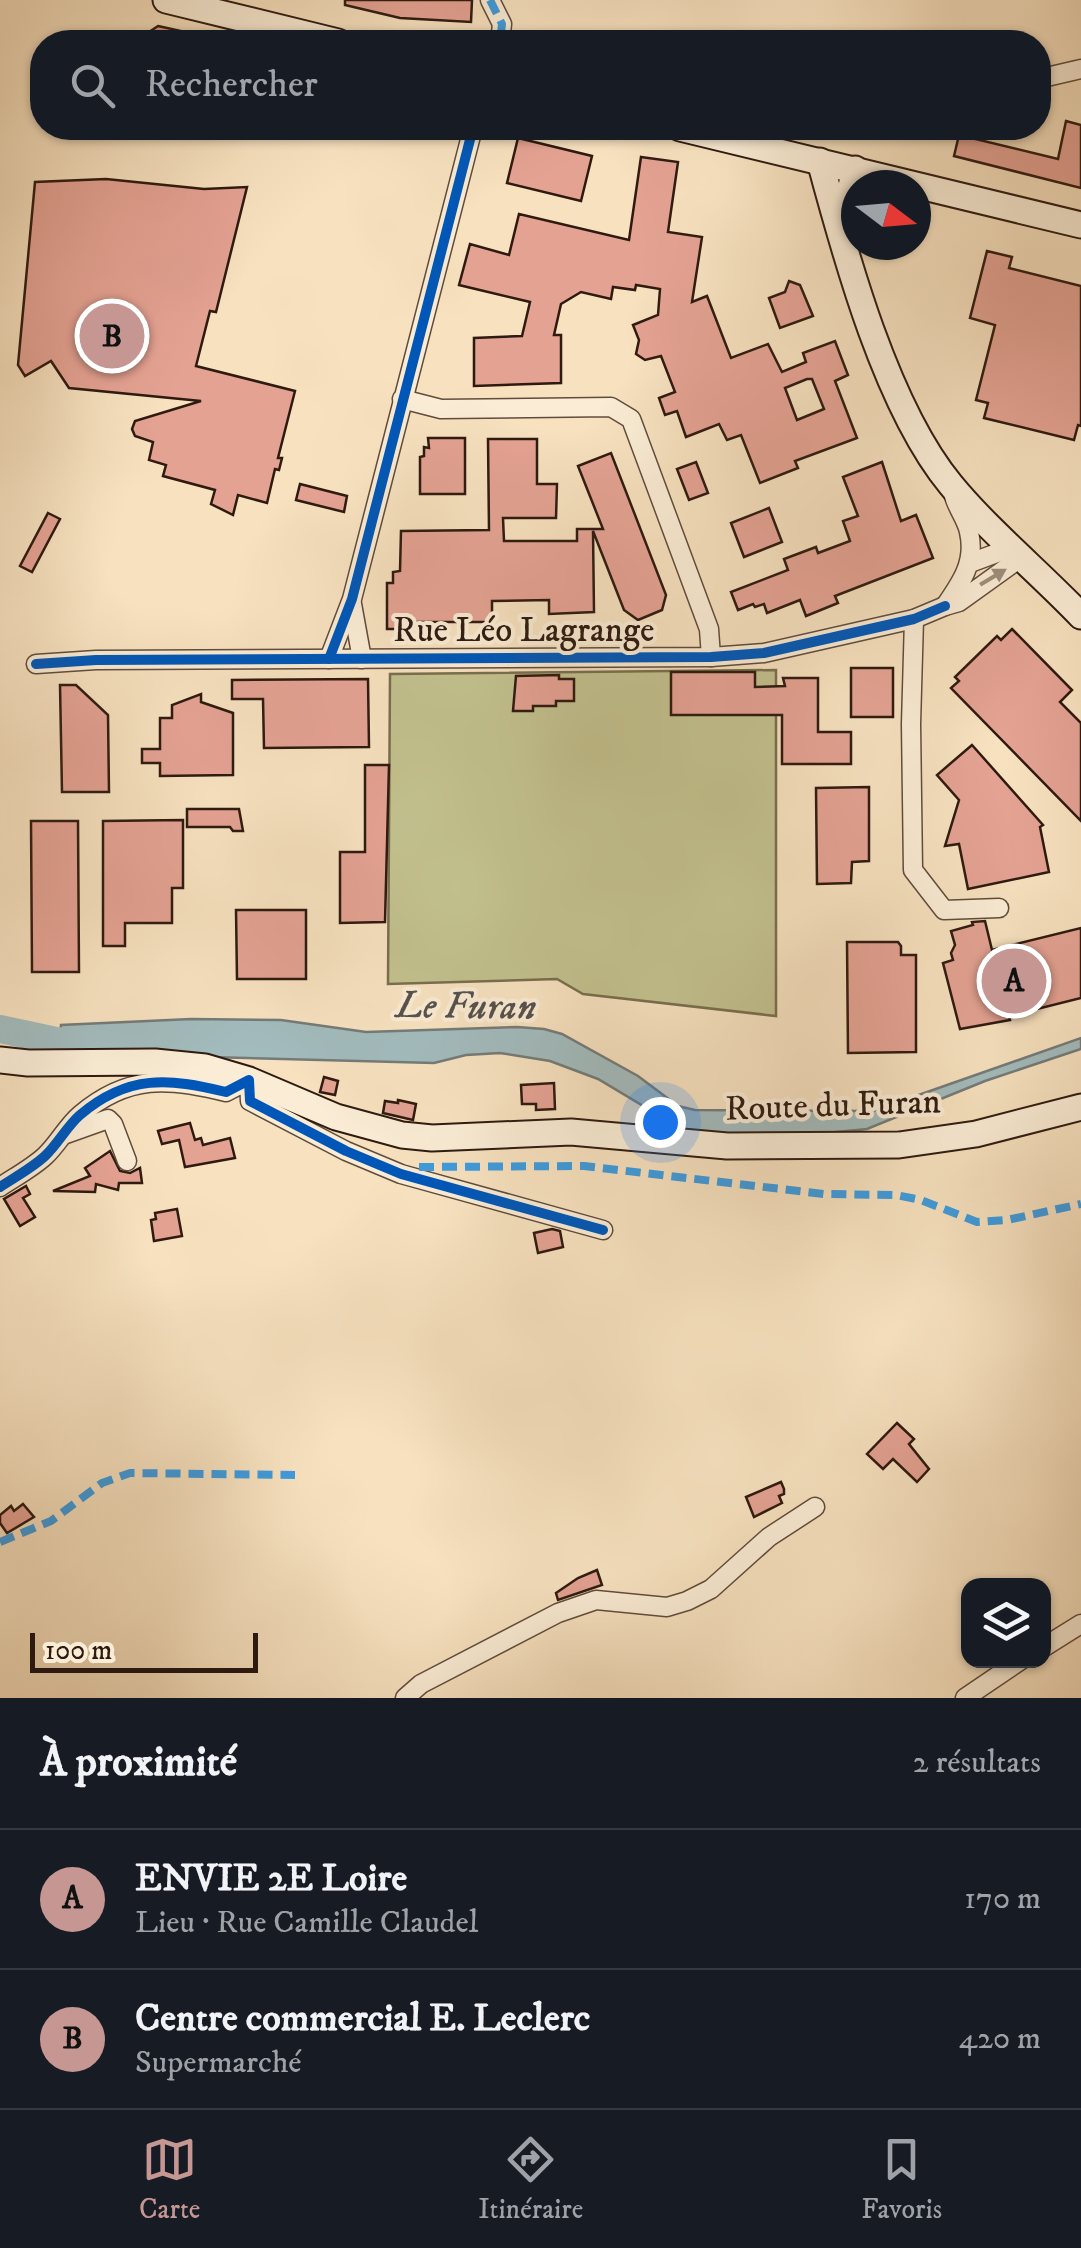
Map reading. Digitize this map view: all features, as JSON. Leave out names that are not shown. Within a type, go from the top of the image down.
[{"type":"main road","points":[[166,0],[206,4],[296,30]]},
{"type":"main road","points":[[754,140],[1081,225]]},
{"type":"main road","points":[[820,160],[840,236],[914,432],[952,485],[1081,616]]},
{"type":"main road","points":[[840,236],[855,169]]},
{"type":"main road","name":"Route du Furan","points":[[0,1060],[57,1064],[154,1062],[205,1068],[250,1080],[350,1122],[432,1138],[571,1132],[727,1146],[899,1146],[976,1134],[1081,1107]]},
{"type":"street","points":[[490,0],[501,30]]},
{"type":"street","points":[[1051,76],[1081,69]]},
{"type":"street","name":"Rue Léo Lagrange","points":[[330,658],[352,598],[470,140]]},
{"type":"street","points":[[402,399],[441,409],[611,408],[631,419],[709,628],[711,658]]},
{"type":"street","points":[[946,606],[963,582],[970,563],[970,532],[955,502],[952,485]]},
{"type":"street","points":[[970,563],[1018,552]]},
{"type":"street","name":"Rue Léo Lagrange","points":[[36,664],[96,660],[711,658],[764,653],[914,618],[959,602],[1018,552]]},
{"type":"street","points":[[352,598],[362,659]]},
{"type":"street","points":[[914,618],[912,870],[944,910],[999,908]]},
{"type":"street","points":[[0,1187],[45,1156],[78,1116],[106,1096],[130,1086],[171,1081],[226,1092],[250,1080],[250,1100],[346,1151],[401,1174],[603,1230]]},
{"type":"street","points":[[62,1136],[108,1119],[127,1161]]},
{"type":"street","points":[[404,1698],[421,1684],[558,1612],[596,1600],[667,1607],[688,1602],[814,1506]]},
{"type":"street","points":[[1051,1643],[1081,1624]]},
{"type":"street","points":[[965,1698],[1010,1668]]},
{"type":"shaded area","points":[[776,670],[776,1016],[583,994],[557,979],[388,984],[390,674]]},
{"type":"water","points":[[191,1019],[281,1020],[366,1032],[544,1029],[562,1034],[638,1076],[678,1106],[695,1110],[873,1111],[1081,1038],[1081,1049],[985,1081],[867,1129],[732,1135],[685,1131],[598,1079],[550,1061],[500,1053],[466,1055],[434,1063],[58,1053],[61,1025]]},
{"type":"building","points":[[345,0],[472,0],[471,22],[400,18],[345,5]]},
{"type":"building","points":[[1066,121],[1081,125],[1081,188],[954,156],[958,140],[980,140],[1058,159]]},
{"type":"building","points":[[518,140],[592,156],[581,201],[507,183]]},
{"type":"building","points":[[641,157],[678,162],[668,232],[702,237],[692,302],[707,296],[731,358],[768,344],[782,372],[806,362],[803,353],[835,341],[848,375],[835,381],[857,438],[795,461],[798,468],[760,483],[741,435],[727,440],[719,424],[686,437],[677,411],[665,415],[659,398],[675,392],[661,356],[645,360],[636,354],[639,340],[633,325],[658,315],[660,289],[636,285],[635,290],[613,287],[611,299],[581,292],[561,304],[554,335],[561,335],[561,383],[474,386],[474,338],[522,336],[530,302],[459,285],[470,244],[509,255],[519,214],[629,240]],"holes":[[[812,379],[824,409],[797,420],[785,388]]]},
{"type":"building","points":[[106,179],[204,189],[247,187],[216,312],[210,311],[196,366],[295,391],[278,458],[282,458],[279,470],[275,469],[267,503],[238,495],[233,515],[211,504],[215,490],[163,476],[166,465],[149,460],[153,442],[135,436],[135,421],[201,401],[69,388],[51,361],[25,376],[18,365],[35,182]]},
{"type":"building","points":[[987,251],[1012,257],[1009,268],[1081,286],[1081,426],[1078,425],[1074,440],[984,418],[988,403],[976,400],[995,325],[970,318]]},
{"type":"building","points":[[789,281],[800,285],[813,316],[780,328],[769,298],[785,292]]},
{"type":"building","points":[[428,438],[465,438],[465,494],[420,494],[420,457],[424,456],[424,447],[429,448]]},
{"type":"building","points":[[488,439],[537,439],[537,484],[557,484],[556,518],[503,518],[504,541],[577,541],[577,529],[603,529],[578,466],[611,453],[666,595],[662,610],[638,620],[624,610],[593,531],[594,612],[549,614],[549,600],[492,601],[492,622],[402,622],[402,629],[387,629],[387,583],[393,583],[393,572],[400,571],[401,531],[489,530]]},
{"type":"building","points":[[696,462],[708,493],[689,500],[677,469]]},
{"type":"building","points":[[882,462],[901,521],[916,515],[933,558],[835,596],[838,603],[806,616],[800,600],[767,613],[764,604],[738,610],[731,592],[788,570],[784,559],[816,547],[818,553],[850,541],[843,521],[858,516],[843,477]]},
{"type":"building","points":[[300,484],[347,496],[344,512],[296,500]]},
{"type":"building","points":[[769,508],[782,542],[744,557],[731,523]]},
{"type":"building","points":[[48,513],[60,519],[32,572],[20,566]]},
{"type":"building","points":[[1012,629],[1072,690],[1060,702],[1081,723],[1081,821],[951,688],[959,681],[955,677],[997,636],[1001,640]]},
{"type":"building","points":[[851,668],[893,668],[893,717],[851,717]]},
{"type":"building","points":[[671,672],[755,672],[755,687],[785,686],[783,678],[818,678],[818,732],[851,732],[851,764],[782,764],[782,715],[671,715]]},
{"type":"building","points":[[559,675],[559,679],[574,679],[574,701],[533,706],[533,711],[513,711],[516,676]]},
{"type":"building","points":[[368,679],[369,747],[264,748],[263,699],[232,699],[232,680]]},
{"type":"building","points":[[60,685],[76,685],[108,715],[109,792],[62,792]]},
{"type":"building","points":[[201,694],[201,702],[233,713],[233,775],[160,776],[160,763],[142,763],[142,749],[160,749],[160,718],[172,718],[172,705]]},
{"type":"building","points":[[972,745],[1043,825],[1040,827],[1049,872],[968,889],[959,844],[945,846],[959,800],[937,775]]},
{"type":"building","points":[[365,765],[389,765],[385,922],[340,923],[340,852],[365,852]]},
{"type":"building","points":[[869,787],[869,861],[852,862],[851,883],[817,884],[816,788]]},
{"type":"building","points":[[187,809],[239,809],[243,831],[230,827],[187,827]]},
{"type":"building","points":[[183,820],[183,888],[172,888],[172,923],[125,923],[125,946],[103,946],[103,821]]},
{"type":"building","points":[[31,821],[78,821],[79,972],[32,972]]},
{"type":"building","points":[[236,910],[306,910],[306,979],[237,979]]},
{"type":"building","points":[[985,921],[992,950],[1081,928],[1081,998],[1009,1016],[1010,1020],[960,1029],[943,963],[953,960],[955,945],[951,931]]},
{"type":"building","points":[[847,942],[898,942],[901,955],[916,955],[916,1052],[848,1053]]},
{"type":"building","points":[[324,1077],[338,1081],[335,1095],[320,1092]]},
{"type":"building","points":[[554,1083],[555,1109],[536,1110],[536,1104],[522,1104],[521,1085]]},
{"type":"building","points":[[385,1101],[416,1104],[413,1120],[383,1113]]},
{"type":"building","points":[[190,1123],[195,1140],[201,1138],[203,1145],[230,1138],[235,1158],[185,1167],[179,1140],[162,1144],[158,1131]]},
{"type":"building","points":[[110,1151],[120,1171],[130,1173],[140,1168],[142,1183],[119,1183],[118,1190],[96,1184],[95,1192],[53,1191],[90,1176],[85,1168]]},
{"type":"building","points":[[26,1186],[30,1194],[23,1198],[35,1217],[20,1226],[4,1199]]},
{"type":"building","points":[[177,1209],[182,1236],[154,1241],[151,1220],[156,1219],[155,1213]]},
{"type":"building","points":[[560,1231],[563,1247],[538,1253],[534,1233]]},
{"type":"building","points":[[897,1423],[914,1439],[909,1444],[929,1469],[917,1482],[893,1459],[883,1469],[867,1454]]},
{"type":"building","points":[[781,1482],[782,1503],[754,1517],[746,1497]]},
{"type":"building","points":[[23,1504],[34,1517],[7,1533],[0,1515],[11,1506],[14,1511]]},
{"type":"building","points":[[597,1570],[602,1585],[558,1600],[556,1593]]},
{"type":"waterway","name":"Le Furan","points":[[0,1029],[56,1041],[97,1042]]},
{"type":"marked path","points":[[490,0],[501,30]]},
{"type":"marked path","points":[[419,1167],[584,1166],[824,1194],[896,1195],[921,1200],[977,1222],[1007,1220],[1081,1204]]},
{"type":"marked path","points":[[0,1542],[51,1521],[102,1483],[130,1473],[295,1475]]},
{"type":"cycle path","points":[[329,659],[352,599],[470,140]]},
{"type":"cycle path","points":[[36,664],[96,660],[711,657],[764,653],[914,619],[945,606]]},
{"type":"cycle path","points":[[0,1187],[40,1160],[80,1115],[115,1092],[167,1082],[226,1092],[249,1080],[250,1101],[346,1151],[401,1174],[603,1230]]},
{"type":"place","name":"Centre commercial E. Leclerc","points":[[112,336]]},
{"type":"place","name":"ENVIE 2E Loire","points":[[1014,981]]}]
